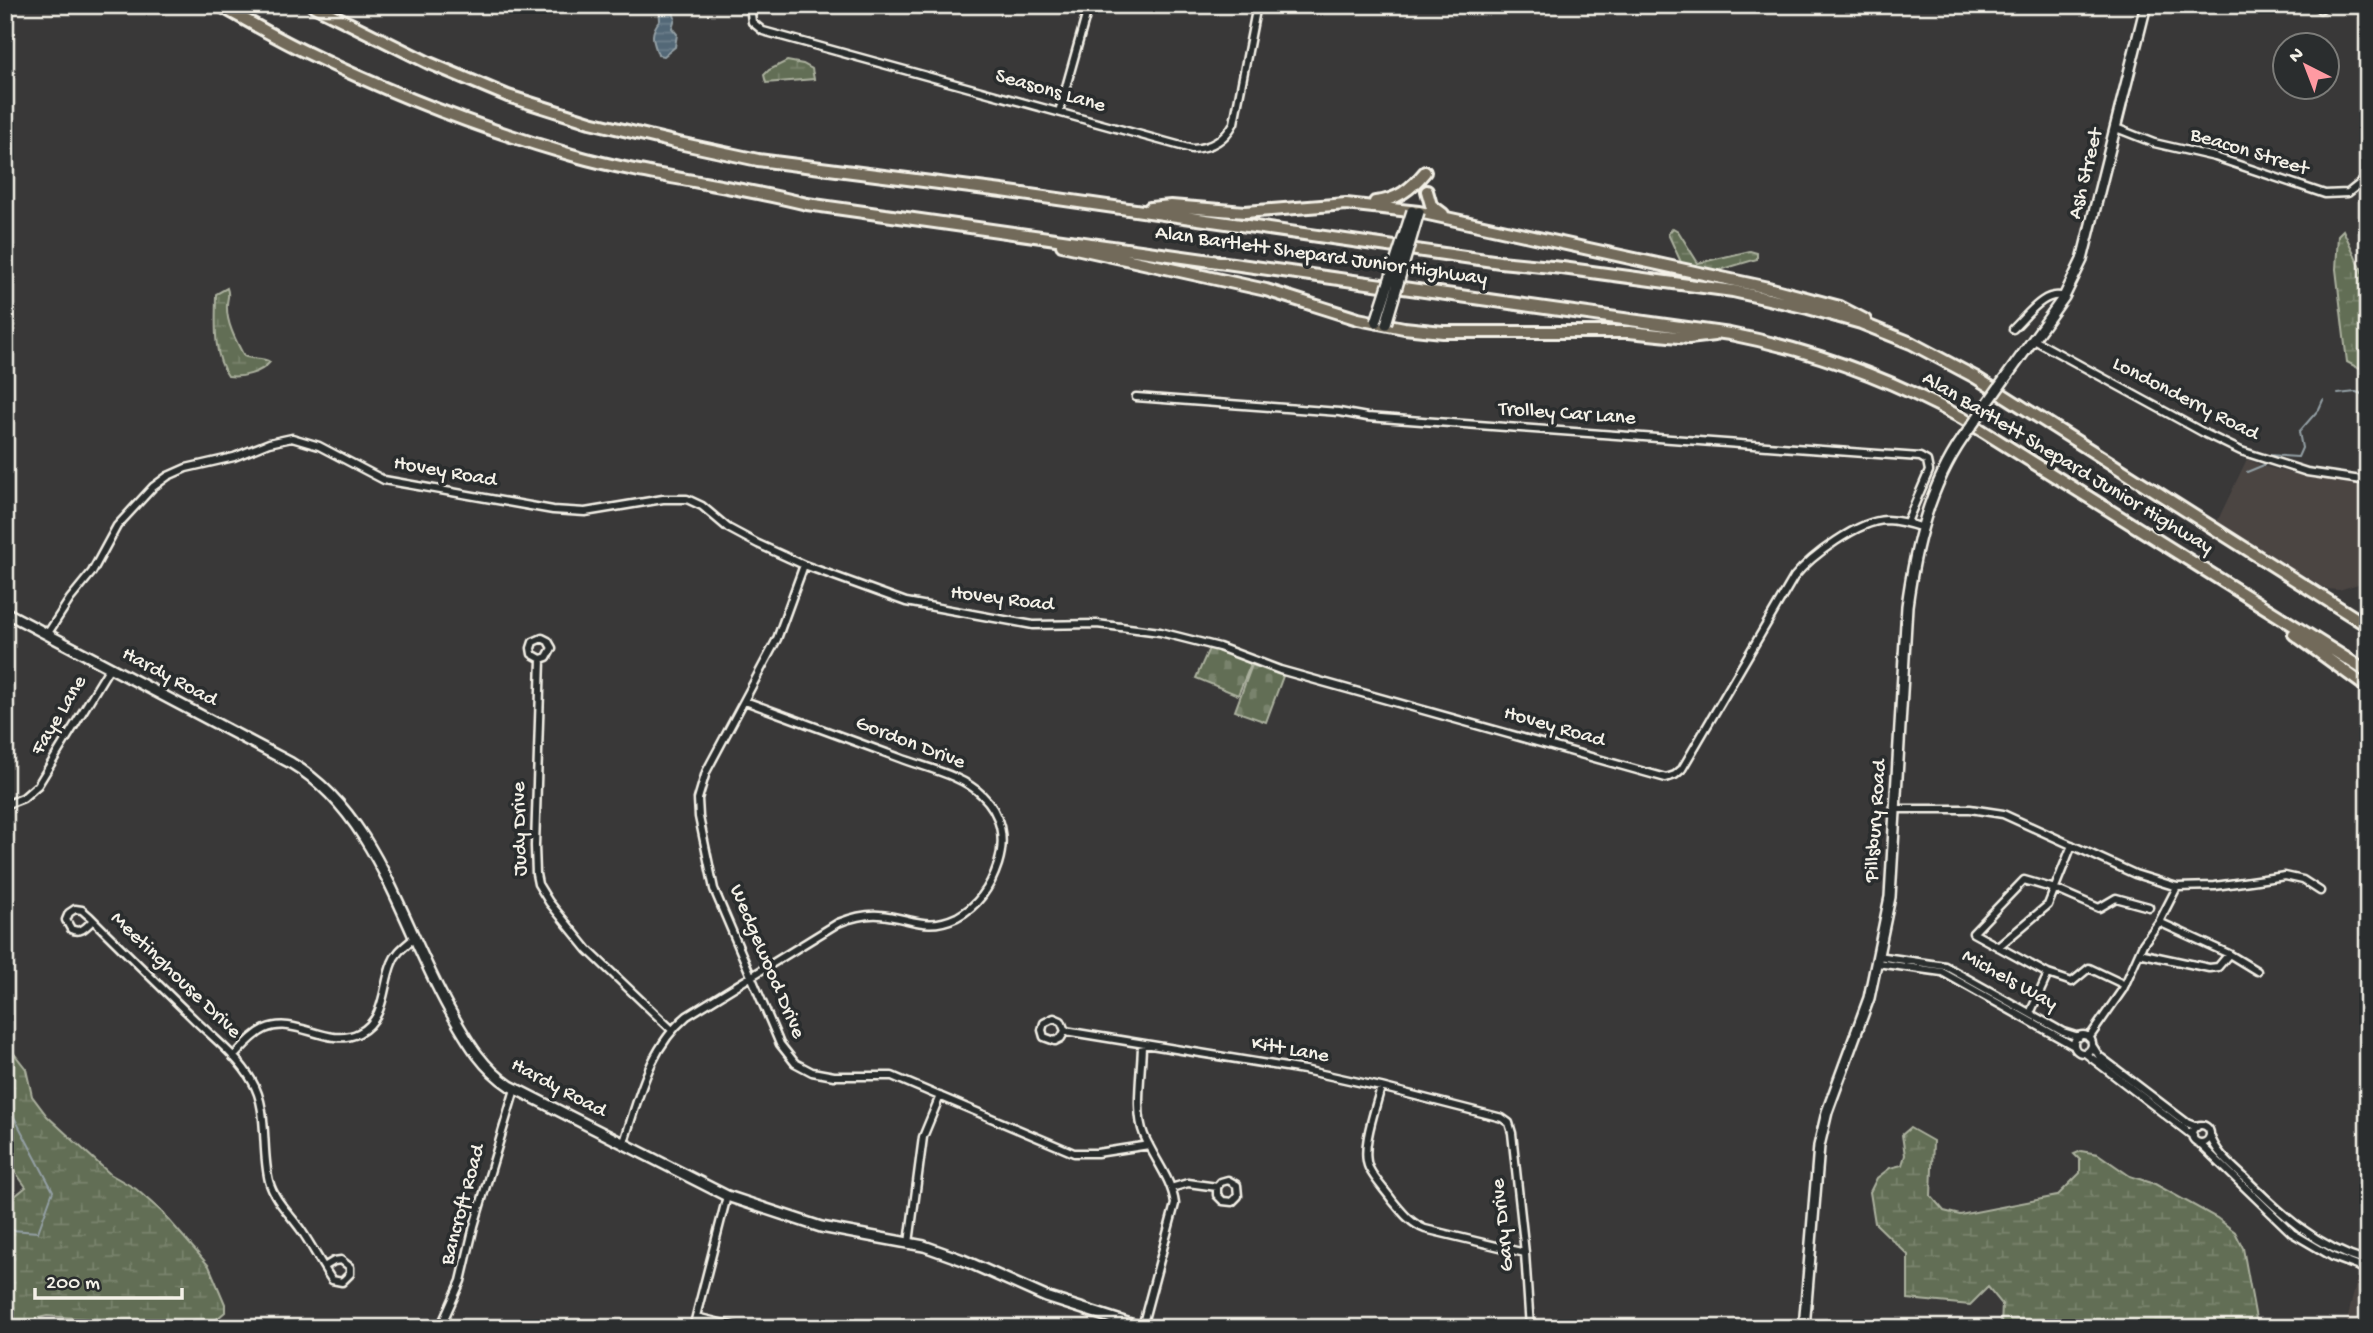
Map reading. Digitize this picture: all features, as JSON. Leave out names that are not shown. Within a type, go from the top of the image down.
[{"type":"highway","name":"Alan Bartlett Shepard Junior Highway","points":[[219,5],[306,52],[408,97],[570,155],[624,169],[772,195],[807,204],[1730,334],[1849,366],[1931,401],[1985,432],[2368,672]]},
{"type":"highway","name":"Alan Bartlett Shepard Junior Highway","points":[[312,5],[411,55],[484,87],[590,122],[758,160],[1486,260],[1733,291],[1861,323],[1911,343],[1975,377],[2368,626]]},
{"type":"highway","points":[[1136,210],[1171,206],[1245,212],[1359,204],[1395,198],[1415,185],[1425,172]]},
{"type":"highway","points":[[1427,191],[1431,205],[1452,218]]},
{"type":"highway","points":[[1359,204],[1452,218],[1802,296],[1840,307],[1884,333]]},
{"type":"highway","points":[[1046,238],[1067,248],[1266,290],[1358,319],[1443,332],[1629,332],[1689,338],[1730,334]]},
{"type":"highway","points":[[2233,588],[2368,688]]},
{"type":"street","name":"Seasons Lane","points":[[750,5],[752,22],[763,31],[1181,147],[1197,149],[1216,143],[1228,132],[1236,118],[1257,5]]},
{"type":"street","points":[[1059,112],[1089,5]]},
{"type":"street","name":"Ash Street","points":[[2034,340],[2064,297],[2086,249],[2147,5]]},
{"type":"street","name":"Beacon Street","points":[[2116,128],[2154,143],[2215,158],[2325,194],[2348,192],[2368,177]]},
{"type":"street","points":[[1381,323],[1415,211]]},
{"type":"street","points":[[2013,329],[2047,298],[2056,294],[2064,297]]},
{"type":"street","name":"Pillsbury Road","points":[[1804,1328],[1819,1146],[1827,1112],[1869,998],[1889,897],[1907,606],[1916,555],[1942,472],[1963,438],[2034,340]]},
{"type":"street","name":"Londonderry Road","points":[[2034,340],[2241,451],[2307,471],[2368,481]]},
{"type":"street","name":"Trolley Car Lane","points":[[1136,397],[1339,412],[1381,418],[1920,457],[1927,461],[1929,471],[1906,523]]},
{"type":"street","name":"Hovey Road","points":[[48,633],[70,598],[92,572],[120,522],[153,486],[186,468],[234,457],[269,443],[292,438],[319,446],[384,480],[553,510],[585,512],[663,499],[687,499],[702,506],[738,534],[804,565],[892,597],[955,612],[1032,625],[1109,625],[1181,636],[1233,651],[1280,670],[1666,778],[1682,769],[1801,569],[1833,544],[1871,523],[1884,520],[1923,528]]},
{"type":"street","name":"Wedgewood Drive","points":[[804,565],[778,639],[706,772],[699,791],[698,808],[714,889],[780,1044],[786,1054],[803,1068],[823,1075],[892,1076],[1074,1153],[1097,1153],[1149,1145]]},
{"type":"street","name":"Hardy Road","points":[[5,612],[291,763],[323,786],[374,856],[396,897],[438,991],[477,1055],[496,1076],[515,1089],[727,1195],[821,1227],[909,1243],[963,1260],[1046,1297],[1143,1328]]},
{"type":"street","name":"Judy Drive","points":[[541,659],[535,846],[538,884],[549,902],[588,950],[672,1030]]},
{"type":"street","name":"Faye Lane","points":[[5,805],[23,798],[38,785],[110,667]]},
{"type":"street","name":"Gordon Drive","points":[[624,1142],[653,1058],[672,1030],[687,1016],[827,928],[854,917],[876,915],[927,924],[955,918],[974,905],[988,887],[998,866],[1002,844],[999,822],[995,811],[981,793],[972,787],[745,701]]},
{"type":"street","points":[[1895,809],[1982,810],[2003,814],[2148,879],[2177,887],[2215,886],[2285,876],[2303,880],[2320,891]]},
{"type":"street","points":[[1998,947],[2048,905],[2072,845]]},
{"type":"street","points":[[2125,985],[2090,968],[2072,982],[2048,974],[1973,933],[2024,880],[2099,908],[2116,898],[2149,907]]},
{"type":"street","points":[[2085,1053],[2090,1050],[2090,1041],[2116,1001],[2139,953],[2177,887]]},
{"type":"street","name":"Meetinghouse Drive","points":[[93,920],[233,1057],[251,1079],[256,1089],[266,1168],[274,1195],[300,1228],[324,1267]]},
{"type":"street","points":[[2159,922],[2229,954],[2257,971]]},
{"type":"street","points":[[233,1057],[257,1034],[274,1026],[284,1025],[341,1038],[367,1028],[382,1005],[392,962],[413,939]]},
{"type":"street","points":[[2139,953],[2209,968],[2218,967],[2229,954]]},
{"type":"street","name":"Michels Way","points":[[1878,959],[1945,965],[2063,1032],[2079,1037]]},
{"type":"street","name":"Michels Way","points":[[1878,959],[1942,972],[2074,1046]]},
{"type":"street","points":[[2032,1009],[2048,974]]},
{"type":"street","name":"Kitt Lane","points":[[1065,1031],[1304,1070],[1498,1116],[1505,1120]]},
{"type":"street","points":[[2368,1262],[2327,1246],[2290,1222],[2219,1152],[2209,1130],[2187,1122],[2103,1059],[2090,1041],[2079,1037],[2075,1041],[2077,1051],[2085,1053],[2193,1136],[2292,1233],[2320,1251],[2368,1270]]},
{"type":"street","points":[[1142,1044],[1140,1114],[1143,1130],[1174,1198],[1174,1210],[1143,1328]]},
{"type":"street","points":[[1381,1087],[1367,1144],[1367,1163],[1403,1213],[1425,1229],[1525,1253]]},
{"type":"street","name":"Bancroft Road","points":[[440,1328],[463,1276],[474,1226],[515,1089]]},
{"type":"street","points":[[909,1243],[922,1137],[940,1096]]},
{"type":"street","name":"Gary Drive","points":[[1505,1120],[1512,1133],[1530,1328]]},
{"type":"street","points":[[2193,1136],[2197,1127]]},
{"type":"street","points":[[2199,1143],[2207,1141],[2210,1135]]},
{"type":"street","points":[[1171,1188],[1188,1183],[1217,1187]]},
{"type":"street","points":[[693,1328],[727,1195]]},
{"type":"street","points":[[696,1317],[741,1328]]},
{"type":"shaded area","points":[[2247,459],[2262,466],[2306,477],[2368,486],[2368,581],[2339,590],[2326,589],[2216,524]]},
{"type":"shaded area","points":[[2357,1279],[2368,1281],[2368,1328],[2335,1328],[2346,1325]]},
{"type":"green space","points":[[787,61],[812,69],[814,79],[766,83],[764,75]]},
{"type":"green space","points":[[1673,228],[1678,231],[1698,263],[1750,251],[1757,253],[1757,259],[1693,278],[1686,273],[1668,234]]},
{"type":"green space","points":[[2343,230],[2361,268],[2368,291],[2368,365],[2358,368],[2347,362],[2336,269],[2338,235]]},
{"type":"green space","points":[[227,288],[228,318],[244,356],[270,362],[256,372],[228,376],[219,357],[216,294]]},
{"type":"green space","points":[[1210,646],[1251,664],[1238,695],[1196,678]]},
{"type":"green space","points":[[1252,665],[1283,676],[1266,722],[1235,711]]},
{"type":"green space","points":[[5,1042],[26,1069],[32,1096],[47,1116],[110,1174],[136,1189],[162,1212],[209,1266],[225,1304],[225,1312],[212,1323],[199,1327],[47,1316],[5,1326],[5,1204],[26,1187],[11,1166],[5,1167]]},
{"type":"green space","points":[[1910,1128],[1933,1141],[1931,1196],[1944,1211],[1960,1215],[2057,1196],[2080,1173],[2080,1160],[2074,1154],[2081,1151],[2098,1154],[2130,1176],[2155,1184],[2217,1218],[2235,1232],[2243,1248],[2256,1319],[2266,1328],[2001,1328],[2002,1304],[1988,1287],[1970,1305],[1908,1299],[1908,1255],[1875,1223],[1870,1192],[1877,1178],[1890,1168],[1902,1165],[1905,1155],[1902,1135]]},
{"type":"water","points":[[659,5],[671,5],[675,18],[672,28],[677,34],[675,47],[664,56],[658,55],[653,37],[654,29],[660,20]]},
{"type":"waterway","points":[[2338,394],[2356,392],[2362,394],[2368,404]]},
{"type":"waterway","points":[[2267,455],[2298,457],[2302,448],[2299,432],[2319,409],[2323,400]]},
{"type":"waterway","points":[[2247,472],[2264,465]]},
{"type":"waterway","points":[[5,1100],[53,1191],[38,1232],[5,1227]]}]
